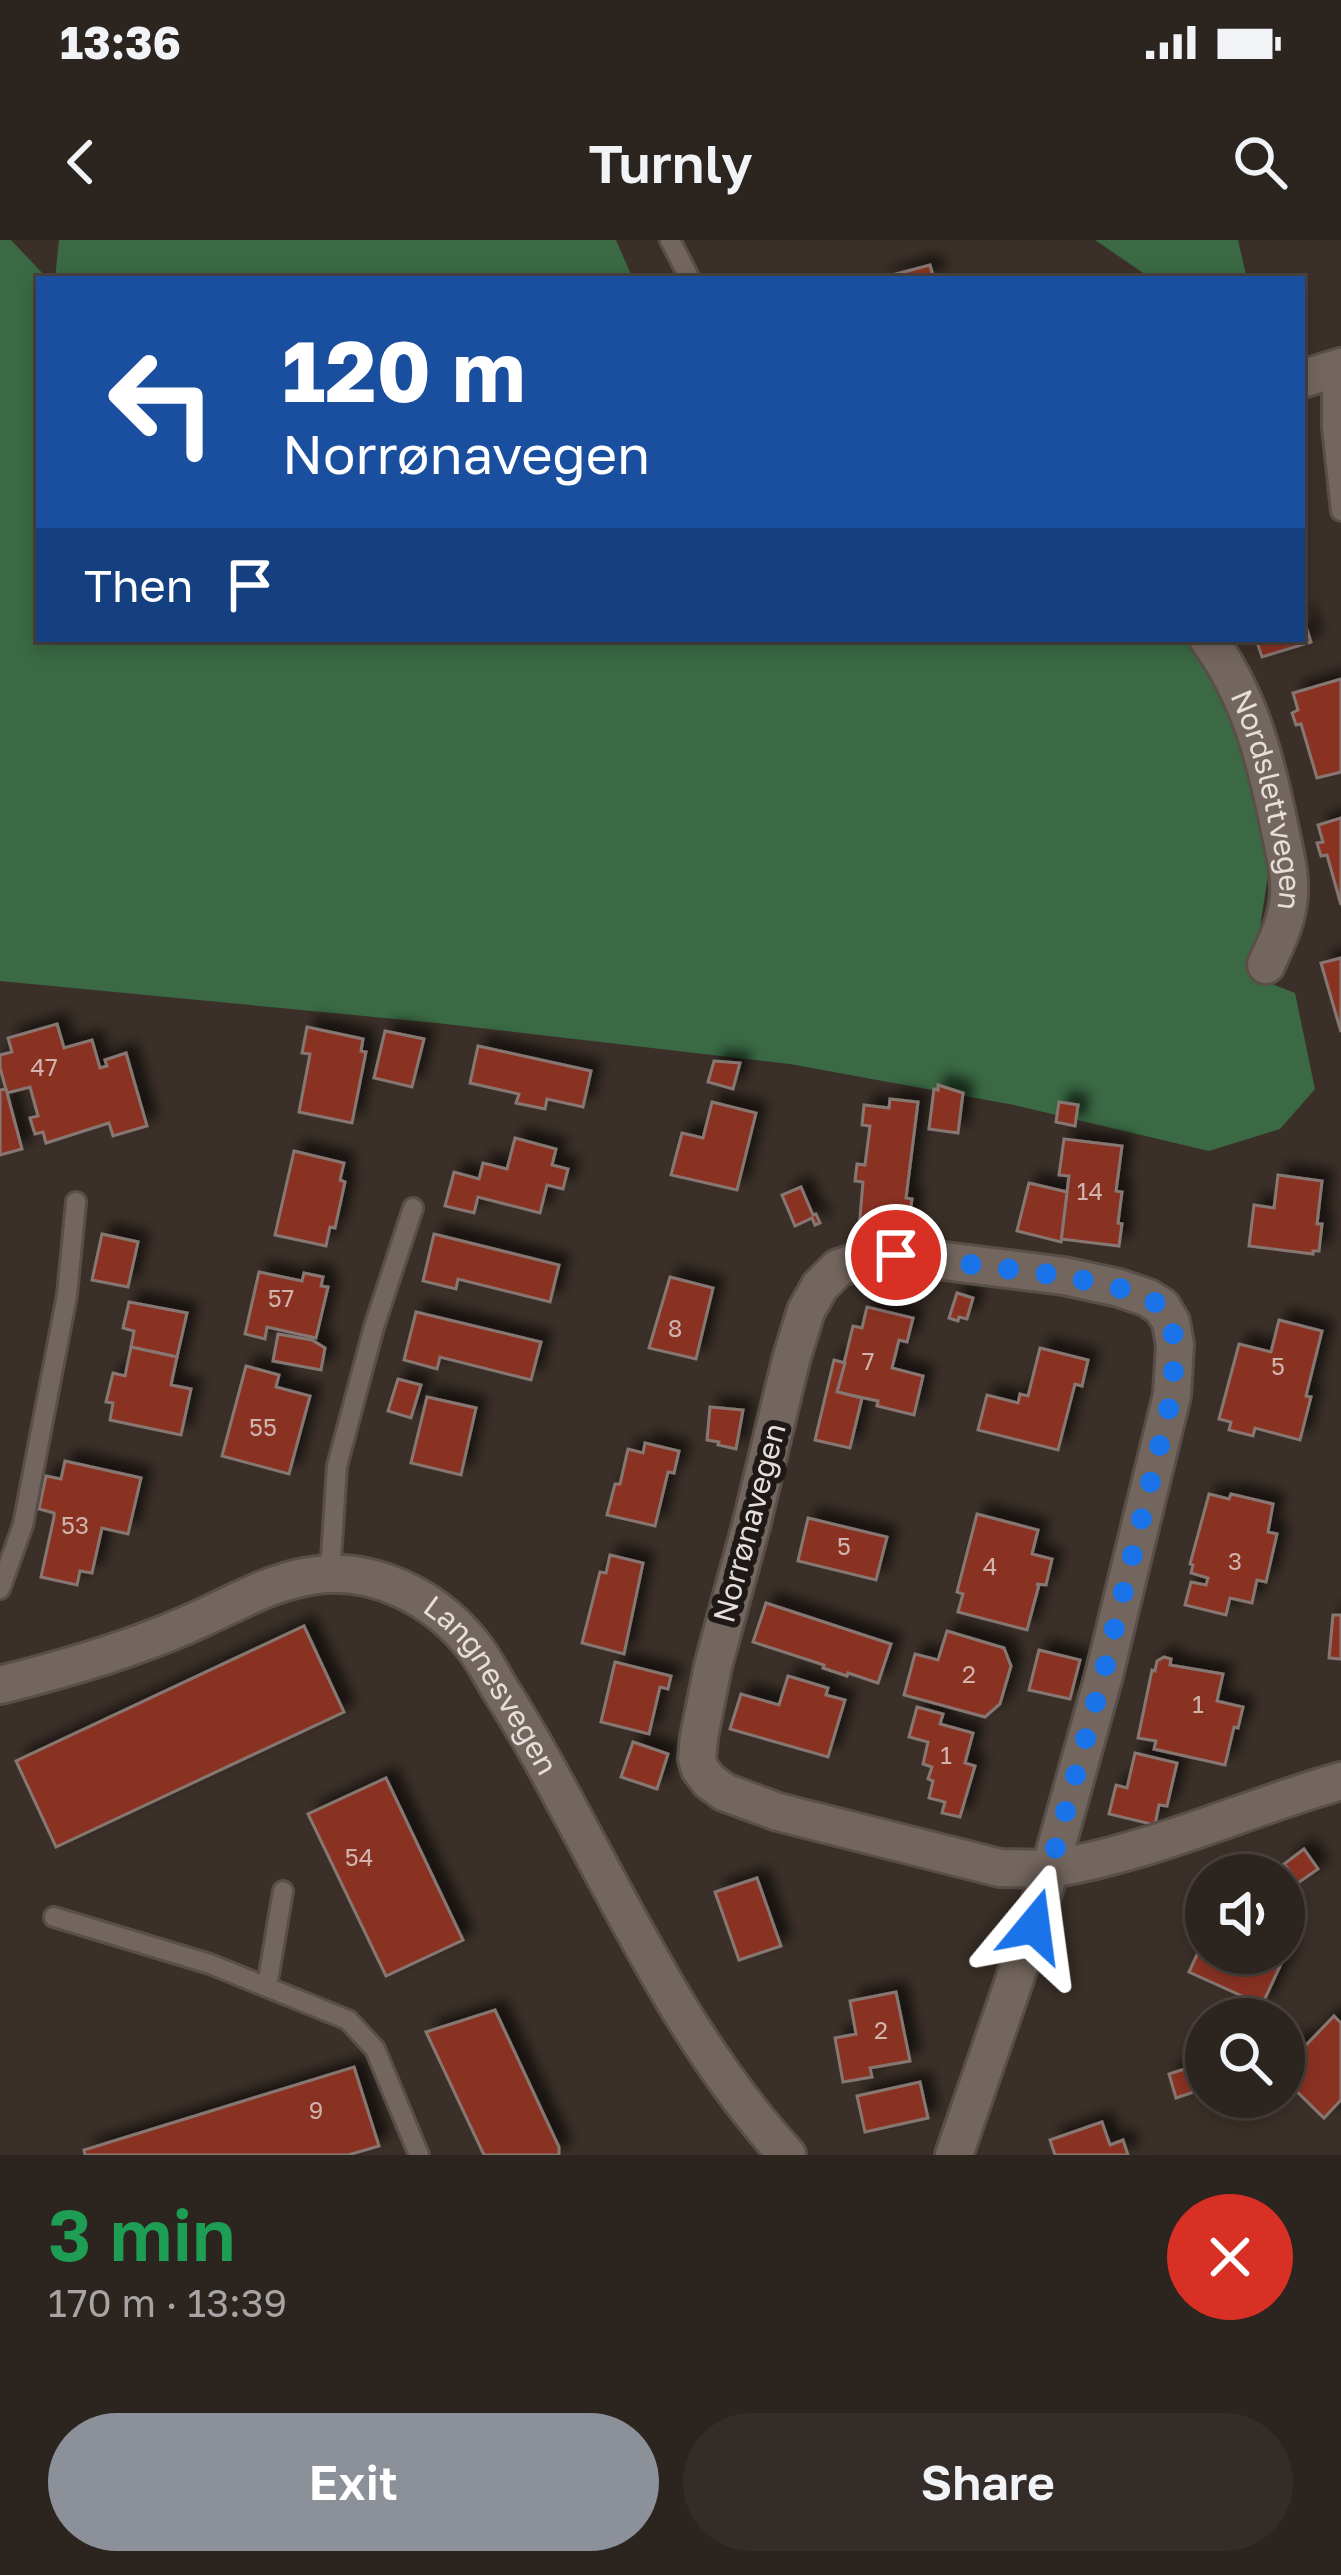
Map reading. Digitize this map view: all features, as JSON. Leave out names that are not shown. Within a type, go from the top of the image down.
[{"type":"street","name":"Nordslettvegen","points":[[1210,642],[1235,679],[1252,717],[1283,847],[1289,899],[1283,928],[1266,964]]},
{"type":"street","name":"Norrønavegen","points":[[1050,1869],[1172,1395],[1175,1345],[1171,1322],[1162,1307],[1148,1298],[1064,1276],[896,1255],[861,1259],[838,1268],[820,1286],[806,1311],[791,1360],[712,1666],[698,1759],[709,1781],[724,1792],[778,1812],[1000,1868],[1050,1869],[1098,1862],[1152,1846],[1341,1781]]},
{"type":"street","name":"Langnesvegen","points":[[0,1685],[156,1637],[261,1590],[308,1576],[359,1574],[410,1592],[472,1644],[554,1780],[694,2035],[787,2155]]},
{"type":"street","points":[[954,2155],[1050,1869]]},
{"type":"lane","points":[[670,240],[688,276]]},
{"type":"lane","points":[[1325,372],[1341,511]]},
{"type":"lane","points":[[0,1589],[23,1525],[67,1294],[76,1202]]},
{"type":"lane","points":[[330,1574],[337,1466],[374,1327],[413,1208]]},
{"type":"lane","points":[[267,1986],[283,1891]]},
{"type":"lane","points":[[54,1917],[210,1964],[348,2020],[375,2049],[418,2155]]},
{"type":"green space","points":[[0,240],[11,240],[45,276],[36,276],[36,642],[1196,642],[1231,693],[1271,856],[1258,940],[1264,981],[1295,993],[1315,1089],[1280,1129],[1209,1151],[1014,1105],[790,1064],[437,1023],[0,981]]},
{"type":"green space","points":[[59,240],[616,240],[632,276],[55,276]]},
{"type":"green space","points":[[1095,240],[1238,240],[1246,276],[1148,276]]},
{"type":"building","points":[[930,265],[933,276],[889,276]]},
{"type":"building","points":[[1305,623],[1311,642],[1262,657],[1257,642],[1305,642]]},
{"type":"building","points":[[1341,679],[1341,772],[1317,778],[1301,724],[1296,725],[1292,713],[1298,710],[1293,693]]},
{"type":"building","points":[[1341,818],[1341,905],[1327,855],[1321,856],[1317,843],[1323,842],[1318,825]]},
{"type":"building","points":[[1341,958],[1341,1032],[1321,963]]},
{"type":"building","points":[[57,1024],[64,1048],[92,1040],[100,1068],[107,1066],[105,1060],[126,1053],[147,1126],[113,1136],[109,1123],[46,1143],[43,1132],[35,1134],[30,1118],[38,1116],[30,1087],[7,1093],[0,1055],[12,1052],[8,1038]]},
{"type":"building","points":[[307,1027],[363,1039],[361,1051],[366,1052],[352,1123],[299,1112],[310,1054],[302,1053]]},
{"type":"building","points":[[385,1031],[424,1039],[412,1087],[374,1078]]},
{"type":"building","points":[[478,1046],[591,1071],[583,1107],[547,1099],[545,1109],[516,1103],[519,1094],[470,1083]]},
{"type":"building","points":[[714,1061],[740,1063],[733,1089],[708,1082]]},
{"type":"building","points":[[938,1085],[963,1093],[958,1133],[929,1129]]},
{"type":"building","points":[[6,1089],[22,1149],[0,1155],[0,1090]]},
{"type":"building","points":[[890,1099],[918,1102],[906,1198],[912,1199],[907,1235],[859,1229],[863,1182],[855,1181],[857,1164],[865,1165],[870,1126],[862,1125],[864,1105],[889,1108]]},
{"type":"building","points":[[712,1102],[756,1113],[737,1190],[671,1175],[682,1133],[703,1138]]},
{"type":"building","points":[[1059,1102],[1078,1105],[1075,1126],[1056,1122]]},
{"type":"building","points":[[515,1138],[556,1149],[552,1165],[568,1169],[563,1189],[547,1185],[540,1213],[478,1197],[474,1213],[445,1206],[454,1172],[479,1179],[483,1163],[507,1169]]},
{"type":"building","points":[[1064,1139],[1122,1146],[1116,1191],[1122,1192],[1119,1246],[1061,1239],[1069,1176],[1059,1175]]},
{"type":"building","points":[[294,1151],[344,1163],[340,1180],[345,1182],[326,1246],[275,1235]]},
{"type":"building","points":[[1278,1175],[1322,1181],[1319,1251],[1313,1254],[1249,1246],[1254,1205],[1274,1208]]},
{"type":"building","points":[[1029,1183],[1067,1192],[1061,1242],[1017,1231]]},
{"type":"building","points":[[801,1187],[820,1223],[815,1225],[812,1218],[795,1226],[782,1195]]},
{"type":"building","points":[[102,1234],[138,1242],[128,1287],[92,1280]]},
{"type":"building","points":[[434,1234],[559,1265],[550,1302],[458,1279],[456,1289],[423,1281]]},
{"type":"building","points":[[259,1272],[302,1281],[304,1273],[323,1277],[321,1286],[328,1287],[316,1338],[267,1327],[265,1339],[245,1334]]},
{"type":"building","points":[[670,1277],[713,1288],[696,1359],[649,1348]]},
{"type":"building","points":[[957,1293],[973,1298],[967,1319],[959,1317],[958,1321],[949,1318]]},
{"type":"building","points":[[129,1302],[187,1313],[177,1357],[131,1347],[134,1331],[123,1328]]},
{"type":"building","points":[[867,1307],[913,1318],[907,1342],[899,1340],[892,1368],[923,1376],[914,1415],[837,1392],[853,1326],[862,1328]]},
{"type":"building","points":[[416,1312],[541,1342],[531,1380],[440,1357],[437,1369],[404,1360]]},
{"type":"building","points":[[1279,1320],[1322,1331],[1300,1440],[1255,1428],[1253,1436],[1229,1430],[1231,1422],[1219,1419],[1239,1344],[1271,1352]]},
{"type":"building","points":[[278,1334],[312,1340],[325,1348],[321,1370],[273,1361]]},
{"type":"building","points":[[131,1347],[177,1357],[171,1385],[191,1389],[181,1435],[110,1420],[113,1403],[106,1402],[113,1373],[125,1376]]},
{"type":"building","points":[[1040,1348],[1088,1360],[1082,1386],[1075,1384],[1058,1450],[978,1430],[987,1395],[1018,1403],[1020,1394],[1028,1396]]},
{"type":"building","points":[[834,1360],[845,1363],[837,1392],[862,1398],[850,1448],[815,1440]]},
{"type":"building","points":[[246,1366],[279,1375],[276,1387],[310,1396],[289,1474],[222,1456]]},
{"type":"building","points":[[398,1379],[421,1385],[411,1418],[388,1411]]},
{"type":"building","points":[[427,1397],[476,1408],[461,1475],[411,1463]]},
{"type":"building","points":[[710,1407],[743,1410],[736,1449],[707,1440]]},
{"type":"building","points":[[645,1443],[679,1451],[674,1473],[668,1472],[655,1526],[607,1515],[628,1449],[643,1453]]},
{"type":"building","points":[[65,1461],[141,1478],[128,1534],[102,1528],[92,1573],[80,1571],[77,1585],[41,1577],[54,1513],[39,1509],[46,1476],[61,1479]]},
{"type":"building","points":[[1209,1494],[1273,1504],[1268,1532],[1277,1534],[1266,1582],[1257,1580],[1252,1603],[1230,1598],[1226,1615],[1185,1605],[1191,1582],[1206,1585],[1208,1578],[1191,1573],[1190,1564]]},
{"type":"building","points":[[977,1514],[1038,1530],[1032,1554],[1052,1559],[1046,1585],[1036,1584],[1027,1630],[958,1612],[963,1594],[957,1592]]},
{"type":"building","points":[[808,1518],[887,1537],[876,1580],[798,1561]]},
{"type":"building","points":[[610,1555],[643,1563],[624,1654],[582,1643],[600,1572],[606,1573]]},
{"type":"building","points":[[766,1603],[891,1644],[878,1683],[753,1642]]},
{"type":"building","points":[[1333,1615],[1341,1615],[1341,1659],[1329,1658]]},
{"type":"building","points":[[304,1626],[344,1712],[56,1847],[16,1761]]},
{"type":"building","points":[[947,1631],[1004,1648],[1011,1666],[1000,1704],[985,1717],[904,1695],[915,1654],[938,1660]]},
{"type":"building","points":[[1039,1650],[1080,1660],[1070,1699],[1029,1690]]},
{"type":"building","points":[[1164,1657],[1171,1659],[1170,1665],[1223,1674],[1217,1701],[1243,1707],[1225,1765],[1154,1749],[1156,1741],[1138,1738],[1152,1670]]},
{"type":"building","points":[[615,1662],[671,1676],[668,1689],[660,1687],[649,1734],[601,1722]]},
{"type":"building","points":[[788,1676],[828,1688],[826,1695],[845,1700],[828,1757],[730,1729],[741,1694],[779,1705]]},
{"type":"building","points":[[917,1707],[943,1714],[940,1724],[973,1733],[965,1763],[975,1766],[960,1817],[942,1813],[945,1802],[929,1798],[932,1767],[923,1764],[928,1742],[909,1737]]},
{"type":"building","points":[[633,1742],[668,1754],[657,1789],[621,1777]]},
{"type":"building","points":[[1135,1753],[1177,1763],[1167,1806],[1159,1805],[1155,1825],[1109,1814],[1116,1785],[1127,1788]]},
{"type":"building","points":[[386,1778],[463,1940],[386,1976],[308,1814]]},
{"type":"building","points":[[1304,1849],[1318,1869],[1305,1878],[1305,1854],[1297,1854]]},
{"type":"building","points":[[757,1878],[781,1946],[739,1960],[715,1892]]},
{"type":"building","points":[[1193,1974],[1276,1974],[1265,1998],[1247,1998]]},
{"type":"building","points":[[896,1992],[910,2061],[870,2068],[872,2077],[843,2082],[835,2038],[856,2034],[850,2001]]},
{"type":"building","points":[[495,2010],[559,2155],[484,2155],[426,2032]]},
{"type":"building","points":[[1334,2016],[1341,2023],[1341,2100],[1324,2118],[1305,2099],[1306,2045]]},
{"type":"building","points":[[354,2067],[379,2146],[348,2155],[85,2155],[84,2150]]},
{"type":"building","points":[[1185,2069],[1185,2095],[1176,2098],[1169,2074]]},
{"type":"building","points":[[920,2082],[928,2118],[865,2132],[857,2096]]},
{"type":"building","points":[[1102,2122],[1110,2145],[1123,2140],[1128,2155],[1055,2155],[1050,2140]]},
{"type":"route","points":[[896,1255],[1064,1276],[1119,1288],[1162,1307],[1171,1322],[1175,1345],[1172,1395],[1102,1679],[1034,1926]]}]
